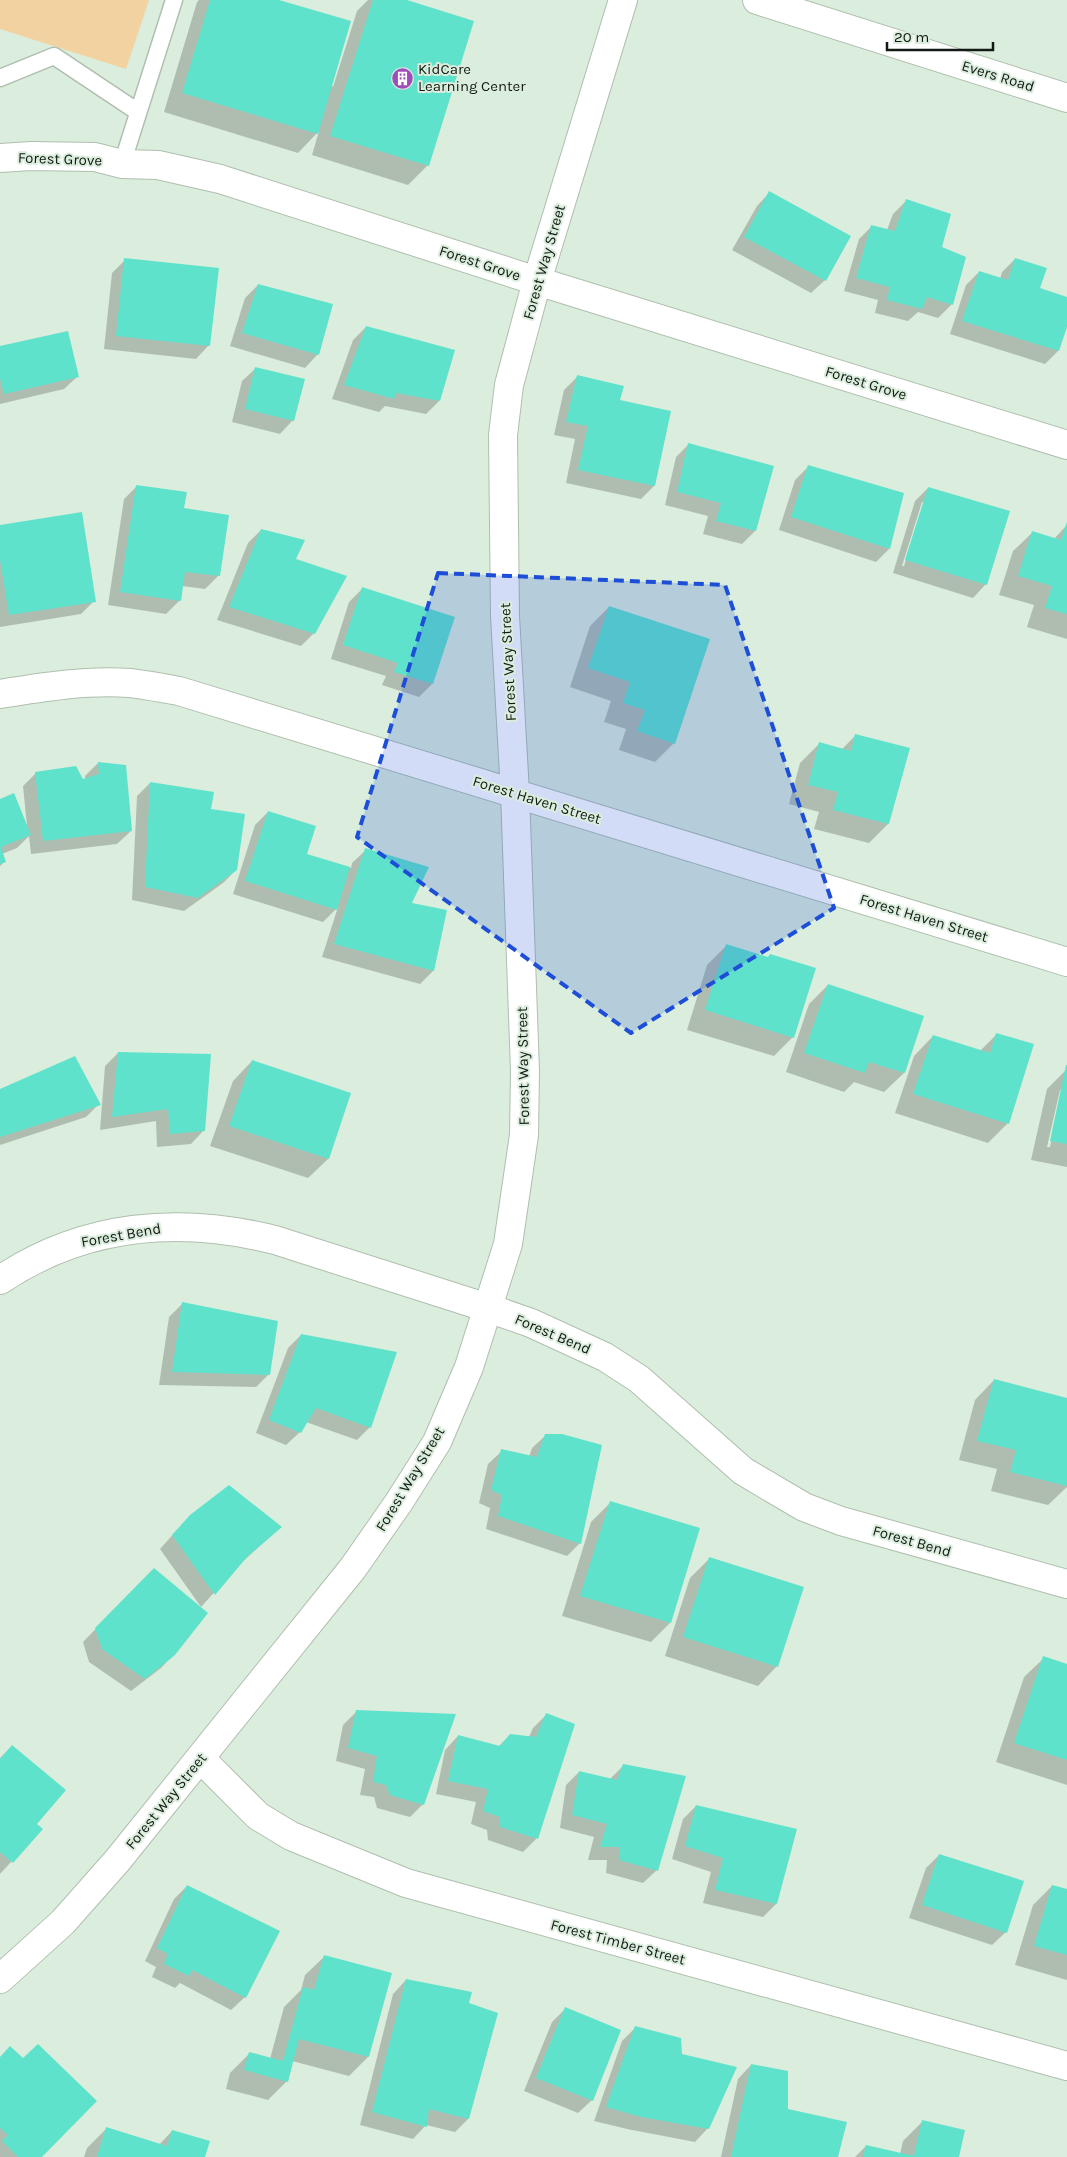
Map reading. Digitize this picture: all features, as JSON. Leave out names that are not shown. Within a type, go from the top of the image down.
[{"type":"street","name":"Forest Way Street","points":[[0,1979],[63,1922],[118,1861],[353,1568],[399,1502],[436,1442],[469,1368],[488,1308],[508,1244],[524,1135],[525,1071],[505,616],[503,435],[509,385],[537,281],[623,0]]},
{"type":"street","name":"Evers Road","points":[[758,0],[1067,98]]},
{"type":"street","name":"Forest Grove","points":[[0,158],[31,156],[95,157],[122,164],[158,165],[220,179],[537,281],[1067,446]]},
{"type":"street","name":"Forest Haven Street","points":[[0,694],[53,685],[92,682],[131,684],[179,691],[1067,962]]},
{"type":"street","name":"Forest Bend","points":[[0,1280],[42,1256],[74,1244],[106,1234],[140,1229],[174,1226],[242,1232],[275,1240],[488,1308],[530,1323],[605,1357],[639,1379],[743,1471],[804,1506],[841,1521],[1067,1584]]},
{"type":"street","name":"Forest Timber Street","points":[[200,1758],[258,1816],[291,1836],[406,1883],[1067,2066]]},
{"type":"lane","points":[[122,164],[174,0]]},
{"type":"lane","points":[[0,78],[54,56],[138,112]]},
{"type":"highlighted area","points":[[438,573],[725,585],[834,908],[631,1033],[357,837]]},
{"type":"shaded area","points":[[0,0],[149,0],[126,69],[0,29]]},
{"type":"building","points":[[210,0],[279,0],[351,21],[318,134],[182,93]]},
{"type":"building","name":"KidCare Learning Center","points":[[373,0],[407,0],[474,21],[429,166],[330,136]]},
{"type":"building","points":[[769,191],[851,236],[826,281],[744,237]]},
{"type":"building","points":[[906,199],[951,214],[942,247],[966,257],[953,305],[927,297],[922,309],[887,300],[890,287],[856,278],[871,225],[895,231]]},
{"type":"building","points":[[124,258],[219,268],[210,346],[116,336]]},
{"type":"building","points":[[1015,258],[1047,268],[1040,288],[1067,297],[1067,327],[1059,351],[962,321],[979,271],[1008,280]]},
{"type":"building","points":[[258,284],[333,304],[319,355],[242,333]]},
{"type":"building","points":[[366,326],[455,350],[440,401],[396,393],[394,399],[344,385]]},
{"type":"building","points":[[68,331],[79,377],[4,394],[0,378],[0,346]]},
{"type":"building","points":[[255,367],[305,379],[294,421],[245,409]]},
{"type":"building","points":[[577,375],[624,386],[620,400],[671,411],[655,486],[578,470],[588,426],[566,422]]},
{"type":"building","points":[[688,443],[774,466],[756,531],[716,521],[721,503],[677,492]]},
{"type":"building","points":[[808,465],[904,493],[890,549],[791,517]]},
{"type":"building","points":[[136,485],[187,492],[184,508],[229,515],[220,576],[185,572],[181,601],[120,592]]},
{"type":"building","points":[[928,487],[1010,511],[987,585],[905,560]]},
{"type":"building","points":[[82,512],[96,602],[9,615],[0,560],[0,525]]},
{"type":"building","points":[[1067,522],[1067,614],[1045,608],[1052,586],[1018,576],[1032,531],[1061,540]]},
{"type":"building","points":[[261,529],[305,540],[296,559],[347,576],[315,634],[229,607]]},
{"type":"building","points":[[362,587],[455,617],[433,684],[394,672],[398,663],[343,645]]},
{"type":"building","points":[[609,606],[710,639],[675,744],[637,731],[645,710],[623,703],[630,682],[588,668]]},
{"type":"building","points":[[855,734],[910,748],[889,824],[833,810],[838,792],[808,785],[819,742],[851,751]]},
{"type":"building","points":[[98,762],[126,765],[132,831],[43,841],[35,772],[76,766],[83,779],[99,774]]},
{"type":"building","points":[[150,782],[214,792],[211,809],[245,814],[237,870],[198,898],[145,887]]},
{"type":"building","points":[[14,793],[31,835],[1,847],[6,862],[0,864],[0,799]]},
{"type":"building","points":[[268,811],[316,826],[307,854],[350,867],[337,910],[245,881]]},
{"type":"building","points":[[365,848],[429,867],[412,903],[447,910],[434,971],[334,944]]},
{"type":"building","points":[[726,944],[768,957],[770,954],[816,968],[794,1038],[705,1010]]},
{"type":"building","points":[[828,984],[924,1016],[905,1073],[869,1062],[865,1073],[804,1053]]},
{"type":"building","points":[[996,1033],[1034,1044],[1009,1124],[913,1094],[933,1035],[990,1053]]},
{"type":"building","points":[[118,1052],[211,1054],[205,1131],[170,1134],[168,1109],[112,1117]]},
{"type":"building","points":[[75,1056],[101,1105],[0,1137],[0,1089]]},
{"type":"building","points":[[252,1060],[351,1093],[329,1159],[229,1126]]},
{"type":"building","points":[[1067,1065],[1067,1144],[1050,1141]]},
{"type":"building","points":[[182,1302],[278,1321],[270,1375],[172,1372]]},
{"type":"building","points":[[301,1334],[397,1352],[371,1428],[316,1408],[301,1433],[269,1420]]},
{"type":"building","points":[[994,1379],[1067,1398],[1067,1486],[1010,1472],[1016,1450],[977,1441]]},
{"type":"building","points":[[545,1434],[562,1434],[602,1445],[581,1544],[498,1516],[502,1495],[491,1490],[501,1449],[537,1457]]},
{"type":"building","points":[[229,1485],[282,1527],[247,1557],[215,1595],[172,1535],[190,1515]]},
{"type":"building","points":[[610,1501],[700,1528],[671,1623],[580,1596]]},
{"type":"building","points":[[709,1557],[804,1587],[778,1667],[683,1637]]},
{"type":"building","points":[[154,1568],[208,1613],[175,1655],[145,1679],[102,1649],[95,1628]]},
{"type":"building","points":[[1043,1656],[1067,1664],[1067,1760],[1014,1743]]},
{"type":"building","points":[[356,1710],[456,1714],[424,1805],[390,1795],[386,1785],[373,1782],[377,1756],[348,1748]]},
{"type":"building","points":[[546,1713],[575,1724],[538,1839],[500,1827],[500,1817],[483,1811],[488,1789],[448,1781],[458,1735],[500,1746],[510,1734],[536,1737]]},
{"type":"building","points":[[12,1745],[66,1790],[37,1824],[43,1829],[13,1863],[0,1852],[0,1759]]},
{"type":"building","points":[[623,1764],[686,1776],[658,1871],[619,1860],[619,1847],[600,1847],[607,1824],[572,1815],[579,1771],[617,1780]]},
{"type":"building","points":[[696,1805],[797,1829],[777,1904],[715,1890],[723,1858],[685,1846]]},
{"type":"building","points":[[939,1854],[1024,1881],[1007,1933],[922,1905]]},
{"type":"building","points":[[187,1885],[280,1931],[246,1998],[192,1970],[189,1976],[164,1964],[168,1954],[157,1948]]},
{"type":"building","points":[[1052,1885],[1067,1889],[1067,1955],[1034,1946]]},
{"type":"building","points":[[324,1955],[392,1973],[369,2057],[299,2039],[288,2082],[244,2070],[249,2052],[283,2061],[303,1987],[314,1990]]},
{"type":"building","points":[[406,1979],[472,1992],[469,2003],[498,2013],[469,2119],[429,2109],[427,2127],[372,2112]]},
{"type":"building","points":[[565,2007],[621,2030],[593,2101],[536,2078]]},
{"type":"building","points":[[635,2026],[681,2038],[682,2054],[737,2067],[709,2129],[641,2117],[606,2107]]},
{"type":"building","points":[[38,2044],[97,2101],[42,2157],[18,2157],[2,2141],[8,2135],[0,2128],[0,2057],[10,2046],[23,2058]]},
{"type":"building","points":[[751,2064],[788,2071],[788,2109],[847,2122],[838,2157],[731,2157]]},
{"type":"building","points":[[922,2120],[965,2130],[959,2157],[863,2157],[866,2145],[914,2156]]},
{"type":"building","points":[[106,2127],[167,2146],[172,2130],[210,2141],[205,2157],[97,2157]]},
{"type":"place","name":"KidCare Learning Center","points":[[402,78]]}]
